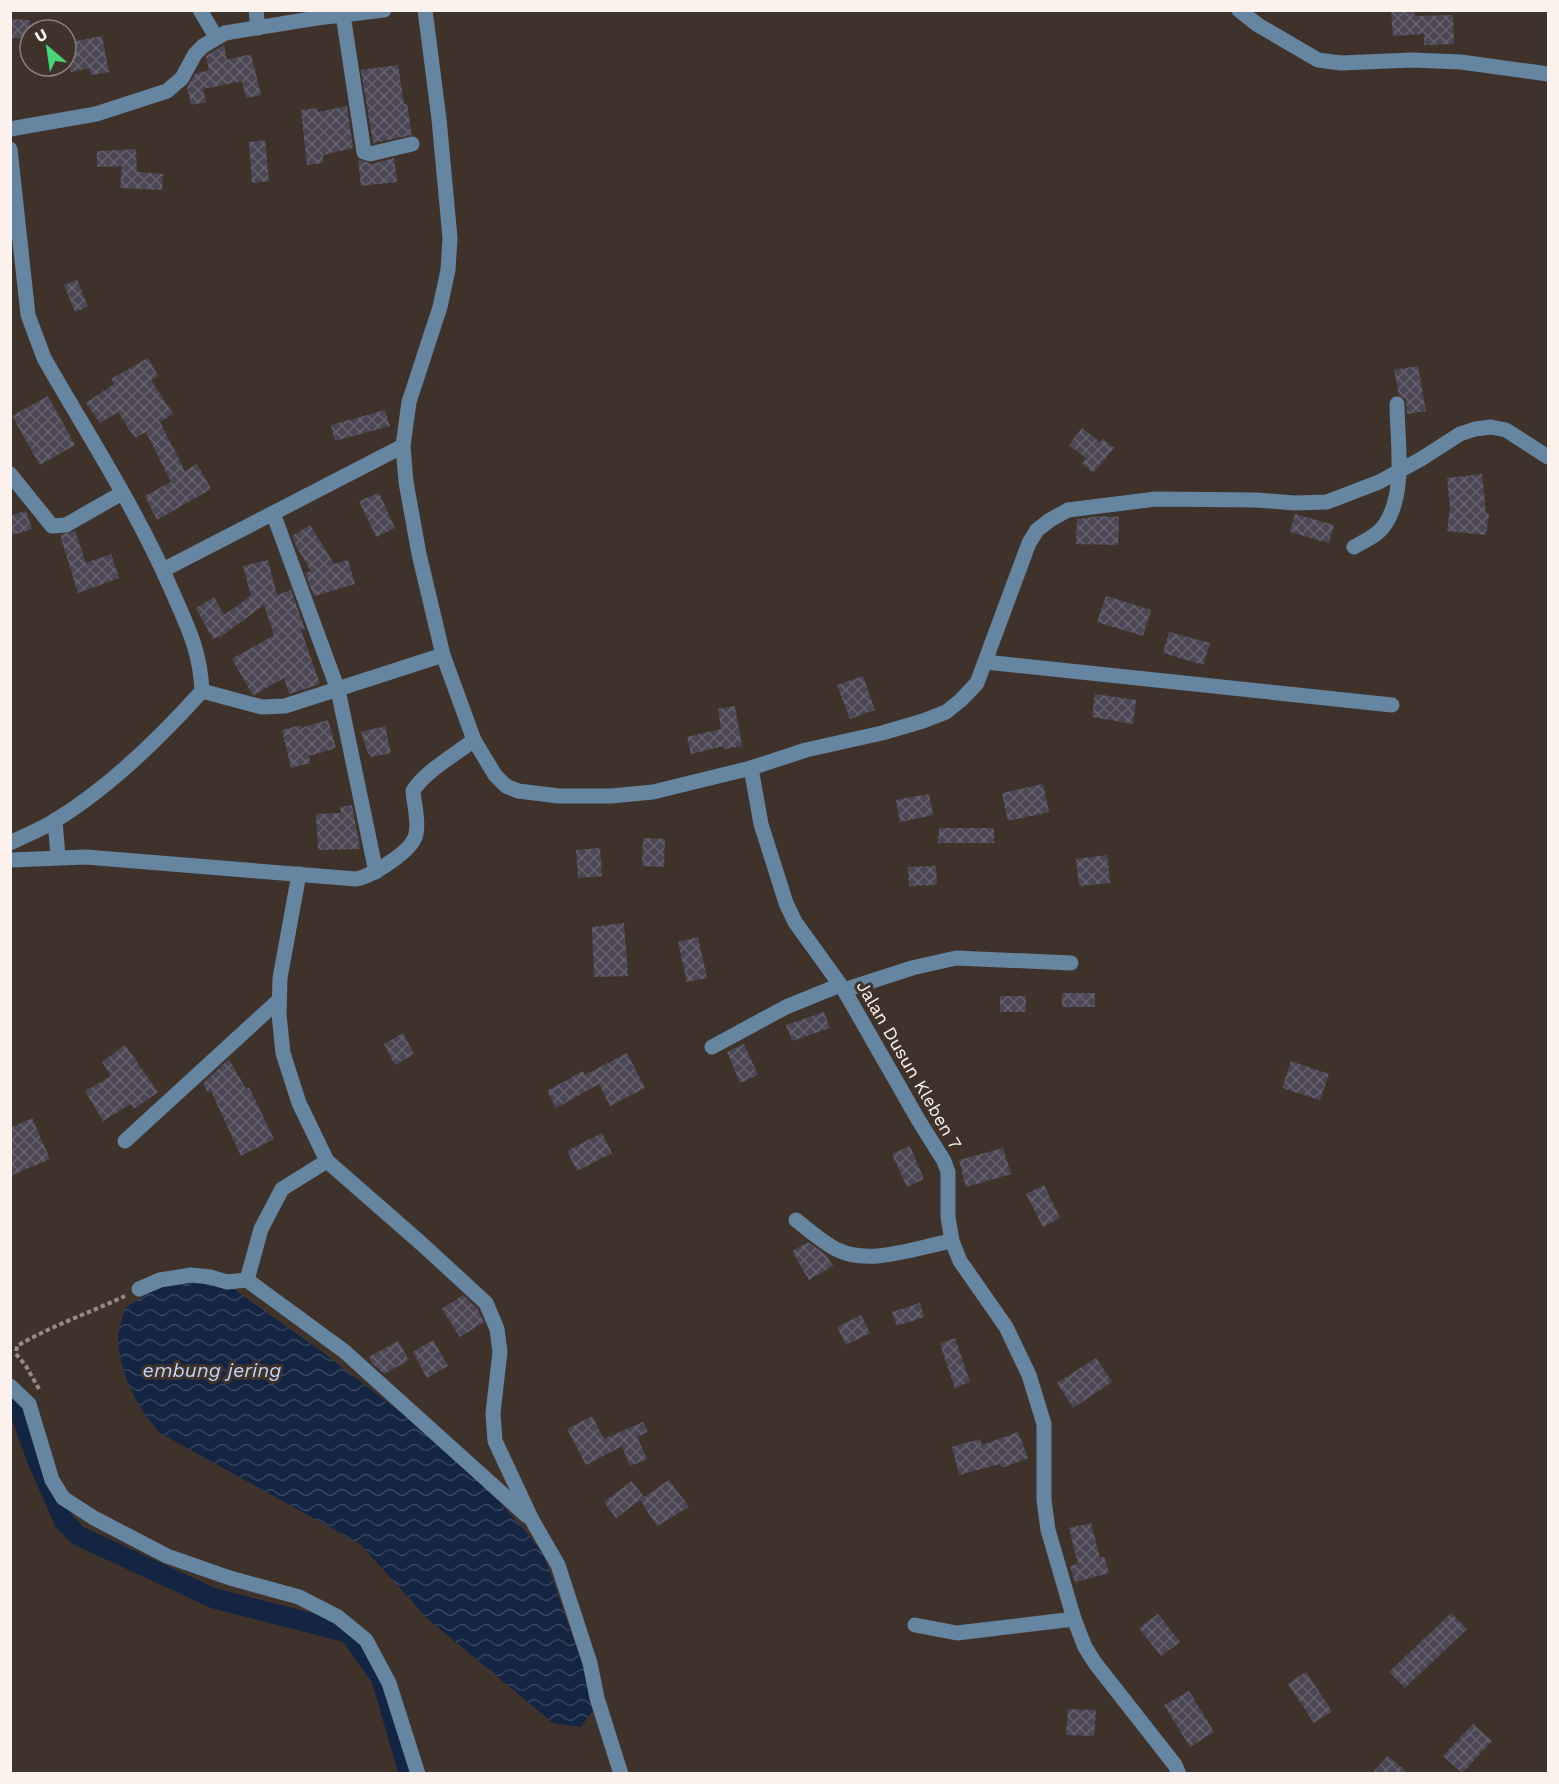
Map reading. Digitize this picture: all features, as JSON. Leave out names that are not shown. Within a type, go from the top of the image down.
[{"type":"street","points":[[200,10],[216,37]]},
{"type":"street","points":[[256,10],[258,28]]},
{"type":"street","points":[[10,129],[96,114],[167,91],[182,78],[195,54],[216,37],[225,33],[384,10]]},
{"type":"street","points":[[424,10],[439,119],[450,238],[448,270],[440,306],[409,402],[403,446],[406,482],[419,554],[443,655],[474,740],[495,775],[506,786],[518,791],[558,796],[611,796],[653,792],[751,768],[806,750],[882,733],[923,721],[946,711],[961,700],[977,683],[1029,543],[1037,530],[1068,510],[1156,499],[1327,502],[1379,482],[1460,434],[1491,428],[1506,430],[1548,457]]},
{"type":"street","points":[[1239,10],[1258,25],[1318,60],[1341,63],[1412,60],[1461,62],[1548,74]]},
{"type":"street","points":[[343,15],[364,152],[370,154],[412,144]]},
{"type":"street","points":[[10,149],[31,323],[44,358],[122,493],[163,570],[197,647],[202,691],[172,724],[94,794],[56,820],[10,843]]},
{"type":"street","points":[[1354,547],[1384,527],[1391,512],[1399,471],[1397,404]]},
{"type":"street","points":[[163,570],[403,446]]},
{"type":"street","points":[[10,474],[46,522],[52,526],[66,525],[122,493]]},
{"type":"street","points":[[273,513],[338,690],[376,872]]},
{"type":"street","points":[[202,691],[262,707],[285,706],[443,655]]},
{"type":"street","points":[[985,662],[1392,705]]},
{"type":"street","points":[[10,860],[86,857],[356,879],[376,872],[415,839],[417,830],[413,791],[415,787],[423,778],[474,740]]},
{"type":"street","name":"Jalan Dusun Kleben 7","points":[[751,768],[761,824],[786,903],[800,929],[842,987],[944,1161],[948,1172],[948,1216],[952,1241],[968,1274],[1006,1328],[1029,1375],[1044,1424],[1044,1500],[1048,1530],[1074,1619],[1085,1647],[1179,1773]]},
{"type":"street","points":[[56,820],[58,857]]},
{"type":"street","points":[[299,874],[280,978],[282,1053],[288,1073],[299,1103],[327,1161],[486,1303],[497,1329],[500,1352],[494,1413],[495,1441],[532,1520],[558,1565],[590,1663],[597,1698],[621,1773]]},
{"type":"street","points":[[712,1047],[786,1007],[842,987],[912,968],[956,958],[1071,963]]},
{"type":"street","points":[[125,1141],[279,1000]]},
{"type":"street","points":[[247,1280],[261,1229],[282,1189],[327,1161]]},
{"type":"street","points":[[796,1220],[836,1249],[851,1256],[876,1257],[952,1241]]},
{"type":"street","points":[[139,1289],[160,1280],[191,1275],[227,1282],[247,1280],[344,1351],[532,1520]]},
{"type":"street","points":[[10,1386],[29,1404],[52,1480],[63,1498],[71,1504],[167,1556],[230,1578],[299,1597],[338,1617],[366,1640],[389,1683],[418,1773]]},
{"type":"street","points":[[915,1625],[957,1633],[1074,1619]]},
{"type":"path","points":[[42,1398],[26,1366],[16,1354],[17,1346],[42,1331],[90,1313],[139,1289]]},
{"type":"water","name":"embung jering","points":[[188,1280],[208,1282],[235,1290],[318,1349],[421,1428],[497,1499],[527,1533],[544,1556],[590,1685],[593,1710],[581,1727],[553,1723],[428,1619],[360,1544],[160,1433],[137,1401],[126,1378],[118,1340],[119,1332],[125,1308],[161,1285]]},
{"type":"building","points":[[1391,10],[1414,10],[1415,16],[1453,15],[1454,44],[1424,45],[1424,34],[1393,36]]},
{"type":"building","points":[[10,19],[18,19],[18,38],[10,38]]},
{"type":"building","points":[[102,36],[109,72],[91,75],[89,68],[78,70],[78,41]]},
{"type":"building","points":[[224,45],[227,60],[251,54],[261,95],[246,98],[242,81],[203,89],[206,102],[191,105],[187,87],[195,74],[209,70],[206,56]]},
{"type":"building","points":[[398,65],[412,135],[373,143],[361,70]]},
{"type":"building","points":[[347,106],[353,148],[323,155],[323,163],[307,165],[301,110],[318,108],[318,112]]},
{"type":"building","points":[[265,140],[269,181],[252,183],[249,142]]},
{"type":"building","points":[[136,149],[137,172],[163,174],[162,190],[120,188],[122,166],[97,167],[97,151]]},
{"type":"building","points":[[394,158],[397,182],[361,186],[358,159],[372,164]]},
{"type":"building","points":[[77,280],[88,307],[75,312],[64,285]]},
{"type":"building","points":[[148,358],[158,376],[151,380],[173,414],[160,422],[185,471],[197,464],[211,489],[157,520],[145,496],[171,482],[146,432],[135,438],[118,412],[100,423],[86,403],[114,384],[111,379]]},
{"type":"building","points":[[1418,366],[1426,411],[1407,414],[1406,399],[1399,395],[1394,370]]},
{"type":"building","points":[[48,396],[75,445],[40,465],[12,416]]},
{"type":"building","points":[[385,410],[390,426],[335,441],[331,425]]},
{"type":"building","points":[[1082,428],[1100,442],[1103,439],[1114,448],[1093,473],[1082,463],[1086,458],[1069,445]]},
{"type":"building","points":[[1482,474],[1486,513],[1489,513],[1486,535],[1447,531],[1450,508],[1447,478]]},
{"type":"building","points":[[379,493],[395,528],[376,537],[359,501]]},
{"type":"building","points":[[26,511],[32,529],[10,536],[10,516]]},
{"type":"building","points":[[1295,514],[1334,525],[1329,543],[1290,532]]},
{"type":"building","points":[[1099,516],[1119,517],[1118,545],[1076,544],[1077,519]]},
{"type":"building","points":[[310,525],[334,564],[348,560],[355,584],[314,596],[305,573],[311,571],[292,536]]},
{"type":"building","points":[[75,531],[86,563],[111,554],[119,578],[78,593],[60,535]]},
{"type":"building","points":[[268,560],[277,595],[291,590],[305,629],[301,630],[320,684],[289,694],[284,678],[254,695],[232,659],[274,635],[264,605],[219,638],[218,636],[213,639],[196,608],[214,597],[224,615],[251,596],[243,566]]},
{"type":"building","points":[[1106,596],[1151,610],[1143,636],[1097,622]]},
{"type":"building","points":[[1169,632],[1210,643],[1203,665],[1163,653]]},
{"type":"building","points":[[863,676],[875,710],[850,719],[837,685]]},
{"type":"building","points":[[1095,694],[1136,700],[1133,724],[1092,717]]},
{"type":"building","points":[[735,706],[742,746],[724,749],[724,746],[691,754],[687,737],[721,729],[718,709]]},
{"type":"building","points":[[328,720],[336,748],[309,756],[310,763],[291,768],[282,730],[301,725],[301,728]]},
{"type":"building","points":[[385,726],[391,753],[372,757],[368,753],[361,732]]},
{"type":"building","points":[[1043,784],[1049,812],[1008,821],[1002,793]]},
{"type":"building","points":[[929,794],[933,815],[900,822],[896,800]]},
{"type":"building","points":[[352,805],[360,849],[318,850],[316,814],[341,813],[340,807]]},
{"type":"building","points":[[939,828],[994,828],[994,843],[938,843]]},
{"type":"building","points":[[643,838],[665,839],[664,867],[642,866]]},
{"type":"building","points":[[600,848],[602,876],[578,878],[576,850]]},
{"type":"building","points":[[1107,855],[1110,883],[1079,886],[1076,859]]},
{"type":"building","points":[[936,866],[937,885],[909,886],[908,867]]},
{"type":"building","points":[[624,923],[628,976],[594,977],[592,927]]},
{"type":"building","points":[[698,937],[707,978],[687,982],[678,942]]},
{"type":"building","points":[[1062,993],[1095,993],[1095,1007],[1062,1007]]},
{"type":"building","points":[[1000,996],[1026,996],[1026,1012],[1000,1012]]},
{"type":"building","points":[[824,1012],[830,1028],[792,1041],[786,1025]]},
{"type":"building","points":[[403,1033],[414,1054],[395,1065],[384,1044]]},
{"type":"building","points":[[744,1044],[758,1075],[740,1083],[727,1052]]},
{"type":"building","points":[[125,1045],[158,1092],[134,1109],[131,1104],[103,1121],[85,1091],[111,1076],[102,1062]]},
{"type":"building","points":[[627,1053],[645,1088],[610,1106],[599,1084],[556,1108],[547,1091],[583,1071],[585,1075]]},
{"type":"building","points":[[229,1059],[246,1089],[249,1087],[274,1139],[241,1156],[211,1091],[208,1093],[203,1083]]},
{"type":"building","points":[[1291,1061],[1329,1074],[1320,1100],[1282,1088]]},
{"type":"building","points":[[32,1118],[50,1159],[10,1176],[10,1128]]},
{"type":"building","points":[[602,1133],[612,1153],[577,1171],[567,1151]]},
{"type":"building","points":[[910,1146],[924,1179],[907,1187],[892,1154]]},
{"type":"building","points":[[1003,1148],[1011,1174],[966,1187],[959,1160]]},
{"type":"building","points":[[1044,1185],[1060,1218],[1043,1227],[1026,1194]]},
{"type":"building","points":[[808,1242],[826,1255],[833,1266],[809,1280],[792,1251]]},
{"type":"building","points":[[463,1295],[477,1308],[484,1322],[460,1337],[442,1309]]},
{"type":"building","points":[[920,1303],[924,1317],[897,1326],[892,1312]]},
{"type":"building","points":[[861,1315],[870,1333],[846,1345],[837,1327]]},
{"type":"building","points":[[955,1338],[970,1382],[955,1388],[940,1344]]},
{"type":"building","points":[[433,1340],[448,1366],[427,1378],[413,1352]]},
{"type":"building","points":[[398,1341],[409,1360],[384,1374],[369,1357]]},
{"type":"building","points":[[1096,1358],[1112,1382],[1073,1408],[1057,1383]]},
{"type":"building","points":[[592,1416],[604,1439],[643,1422],[648,1432],[637,1437],[647,1459],[630,1466],[622,1446],[586,1465],[567,1429]]},
{"type":"building","points":[[1018,1432],[1028,1458],[1002,1468],[1000,1464],[959,1475],[952,1447],[980,1439],[982,1445]]},
{"type":"building","points":[[669,1480],[689,1507],[657,1526],[640,1500]]},
{"type":"building","points":[[632,1481],[644,1497],[616,1518],[604,1502]]},
{"type":"building","points":[[1091,1523],[1100,1558],[1104,1556],[1109,1573],[1075,1582],[1070,1566],[1078,1564],[1069,1528]]},
{"type":"building","points":[[1451,1613],[1467,1629],[1405,1688],[1389,1672]]},
{"type":"building","points":[[1158,1614],[1180,1642],[1161,1656],[1139,1628]]},
{"type":"building","points":[[1306,1672],[1332,1711],[1314,1723],[1288,1684]]},
{"type":"building","points":[[1189,1691],[1214,1732],[1190,1747],[1164,1705]]},
{"type":"building","points":[[1068,1709],[1096,1710],[1094,1736],[1066,1735]]},
{"type":"building","points":[[1473,1724],[1492,1741],[1462,1773],[1443,1756]]},
{"type":"building","points":[[1388,1756],[1408,1773],[1372,1773]]},
{"type":"waterway","points":[[10,1400],[18,1407],[38,1462],[64,1521],[77,1535],[213,1598],[349,1633],[381,1678],[409,1774]]}]
